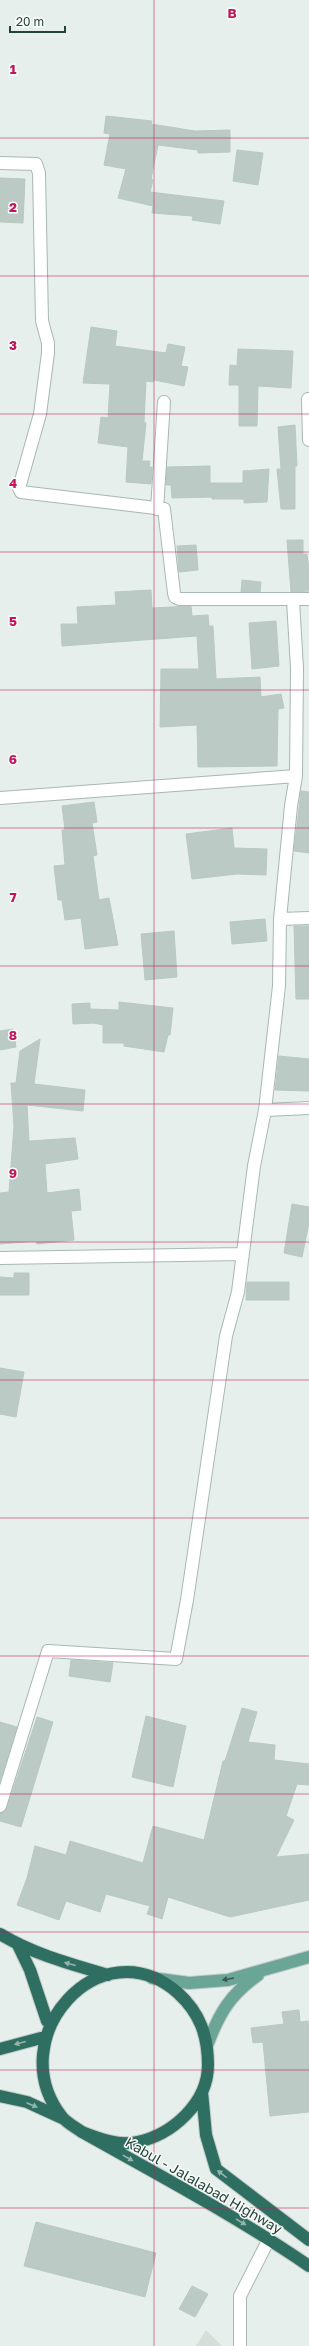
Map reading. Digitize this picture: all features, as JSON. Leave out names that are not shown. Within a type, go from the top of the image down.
[{"type":"highway","points":[[0,1934],[18,1945],[62,1962],[108,1975]]},
{"type":"highway","points":[[18,1945],[30,1970],[46,2021]]},
{"type":"highway","name":"Kabul - Jalalabad Highway","points":[[62,2118],[47,2097],[40,2076],[38,2054],[46,2021],[62,1999],[83,1983],[108,1975],[130,1973],[151,1978],[171,1988],[188,2003],[201,2022],[208,2043],[208,2068],[202,2092],[206,2135],[216,2169],[309,2240]]},
{"type":"highway","points":[[0,2048],[41,2038]]},
{"type":"highway","name":"Kabul - Jalalabad Highway","points":[[82,2132],[108,2142],[137,2142],[144,2140],[164,2133],[186,2116],[202,2092]]},
{"type":"highway","name":"Kabul - Jalalabad Highway","points":[[0,2096],[27,2102],[62,2118],[82,2132],[208,2202],[269,2239],[309,2266]]},
{"type":"main road","points":[[151,1978],[189,1983],[228,1980],[309,1957]]},
{"type":"main road","points":[[208,2043],[219,2015],[239,1989],[265,1970]]},
{"type":"street","points":[[0,163],[36,164],[39,173],[42,321],[48,353],[40,414],[19,488],[20,492],[164,509],[166,514],[175,597],[179,599],[309,600]]},
{"type":"street","points":[[308,399],[309,440]]},
{"type":"street","points":[[157,509],[164,402]]},
{"type":"street","points":[[0,1806],[48,1651],[176,1659],[187,1600],[226,1336],[238,1292],[254,1166],[265,1110],[278,986],[280,919],[291,806],[296,776],[297,668],[293,601]]},
{"type":"street","points":[[0,798],[296,776]]},
{"type":"street","points":[[280,919],[309,918]]},
{"type":"street","points":[[265,1110],[309,1108]]},
{"type":"street","points":[[0,1258],[242,1254]]},
{"type":"street","points":[[240,2346],[240,2296],[269,2239]]},
{"type":"shaded area","points":[[206,2330],[222,2346],[196,2346]]},
{"type":"building","points":[[106,116],[152,121],[151,124],[195,131],[230,130],[230,152],[198,153],[198,150],[158,145],[151,179],[153,180],[150,192],[224,201],[220,224],[192,220],[193,216],[152,213],[153,206],[118,198],[126,169],[104,165],[110,134],[104,133]]},
{"type":"building","points":[[237,150],[263,153],[258,185],[233,181]]},
{"type":"building","points":[[0,178],[25,179],[23,223],[0,222]]},
{"type":"building","points":[[91,327],[117,331],[115,346],[166,353],[168,344],[185,347],[181,366],[188,367],[184,386],[154,380],[153,382],[146,381],[144,422],[146,423],[142,461],[150,461],[149,467],[152,467],[151,484],[126,482],[128,447],[98,443],[101,417],[108,418],[110,384],[83,383]]},
{"type":"building","points":[[238,349],[293,351],[291,388],[258,386],[257,426],[239,426],[239,385],[229,385],[230,365],[237,366]]},
{"type":"building","points":[[295,425],[297,466],[295,466],[295,509],[281,509],[277,469],[281,469],[278,427]]},
{"type":"building","points":[[210,466],[210,483],[243,483],[243,471],[269,469],[267,502],[244,503],[244,499],[212,499],[212,497],[172,498],[171,485],[166,485],[167,467]]},
{"type":"building","points":[[287,540],[303,540],[303,554],[307,554],[309,569],[309,591],[291,592]]},
{"type":"building","points":[[196,545],[198,570],[179,572],[177,546]]},
{"type":"building","points":[[242,580],[261,582],[260,592],[241,592]]},
{"type":"building","points":[[151,590],[152,608],[191,606],[192,616],[208,615],[209,626],[213,626],[216,679],[260,677],[261,697],[281,694],[284,708],[278,709],[277,766],[198,767],[197,725],[160,727],[161,669],[199,669],[197,636],[62,646],[61,624],[78,624],[77,607],[116,605],[115,592]]},
{"type":"building","points":[[276,621],[279,666],[252,669],[249,623]]},
{"type":"building","points":[[301,791],[309,792],[309,853],[294,851]]},
{"type":"building","points":[[94,802],[97,822],[92,823],[97,855],[93,856],[99,900],[109,898],[118,945],[85,949],[81,918],[65,920],[62,900],[58,900],[54,866],[65,865],[62,830],[65,830],[62,806]]},
{"type":"building","points":[[232,828],[234,848],[267,849],[266,875],[237,874],[192,879],[186,834]]},
{"type":"building","points":[[265,919],[267,941],[232,944],[230,922]]},
{"type":"building","points":[[294,926],[309,926],[309,999],[296,999]]},
{"type":"building","points":[[174,931],[177,977],[145,980],[141,934]]},
{"type":"building","points":[[119,1002],[173,1008],[170,1035],[168,1035],[164,1052],[124,1046],[124,1043],[103,1043],[103,1025],[94,1023],[73,1024],[72,1004],[90,1003],[90,1009],[119,1010]]},
{"type":"building","points":[[13,1029],[16,1047],[0,1050],[0,1031]]},
{"type":"building","points":[[40,1039],[34,1084],[85,1090],[83,1111],[27,1105],[29,1141],[75,1138],[78,1159],[45,1164],[47,1193],[79,1189],[81,1210],[71,1211],[74,1240],[37,1244],[36,1241],[0,1244],[0,1193],[9,1192],[14,1126],[11,1083],[16,1083],[20,1051]]},
{"type":"building","points":[[279,1056],[309,1059],[309,1091],[275,1090]]},
{"type":"building","points":[[292,1204],[309,1207],[309,1223],[302,1257],[284,1253]]},
{"type":"building","points":[[14,1273],[29,1273],[29,1295],[0,1295],[0,1277],[14,1278]]},
{"type":"building","points":[[247,1282],[289,1282],[289,1300],[246,1300]]},
{"type":"building","points":[[0,1368],[24,1372],[16,1417],[0,1414]]},
{"type":"building","points":[[71,1660],[113,1663],[110,1682],[69,1676]]},
{"type":"building","points":[[242,1708],[257,1712],[248,1742],[275,1745],[274,1760],[309,1764],[309,1785],[297,1784],[286,1816],[294,1820],[276,1857],[309,1854],[309,1900],[230,1917],[168,1897],[162,1919],[147,1914],[150,1906],[106,1894],[100,1912],[66,1901],[59,1920],[17,1905],[27,1878],[35,1846],[66,1855],[70,1841],[143,1863],[153,1826],[204,1840],[223,1761],[225,1761]]},
{"type":"building","points":[[146,1716],[186,1726],[173,1787],[132,1777]]},
{"type":"building","points":[[37,1717],[53,1722],[21,1827],[0,1821],[0,1813],[7,1808]]},
{"type":"building","points":[[0,1722],[17,1727],[0,1781]]},
{"type":"building","points":[[299,2010],[300,2022],[308,2021],[309,2028],[309,2112],[270,2116],[263,2042],[253,2043],[251,2028],[284,2024],[282,2012]]},
{"type":"building","points":[[36,2222],[156,2253],[145,2297],[24,2266]]},
{"type":"building","points":[[192,2286],[208,2294],[195,2317],[179,2309]]}]
